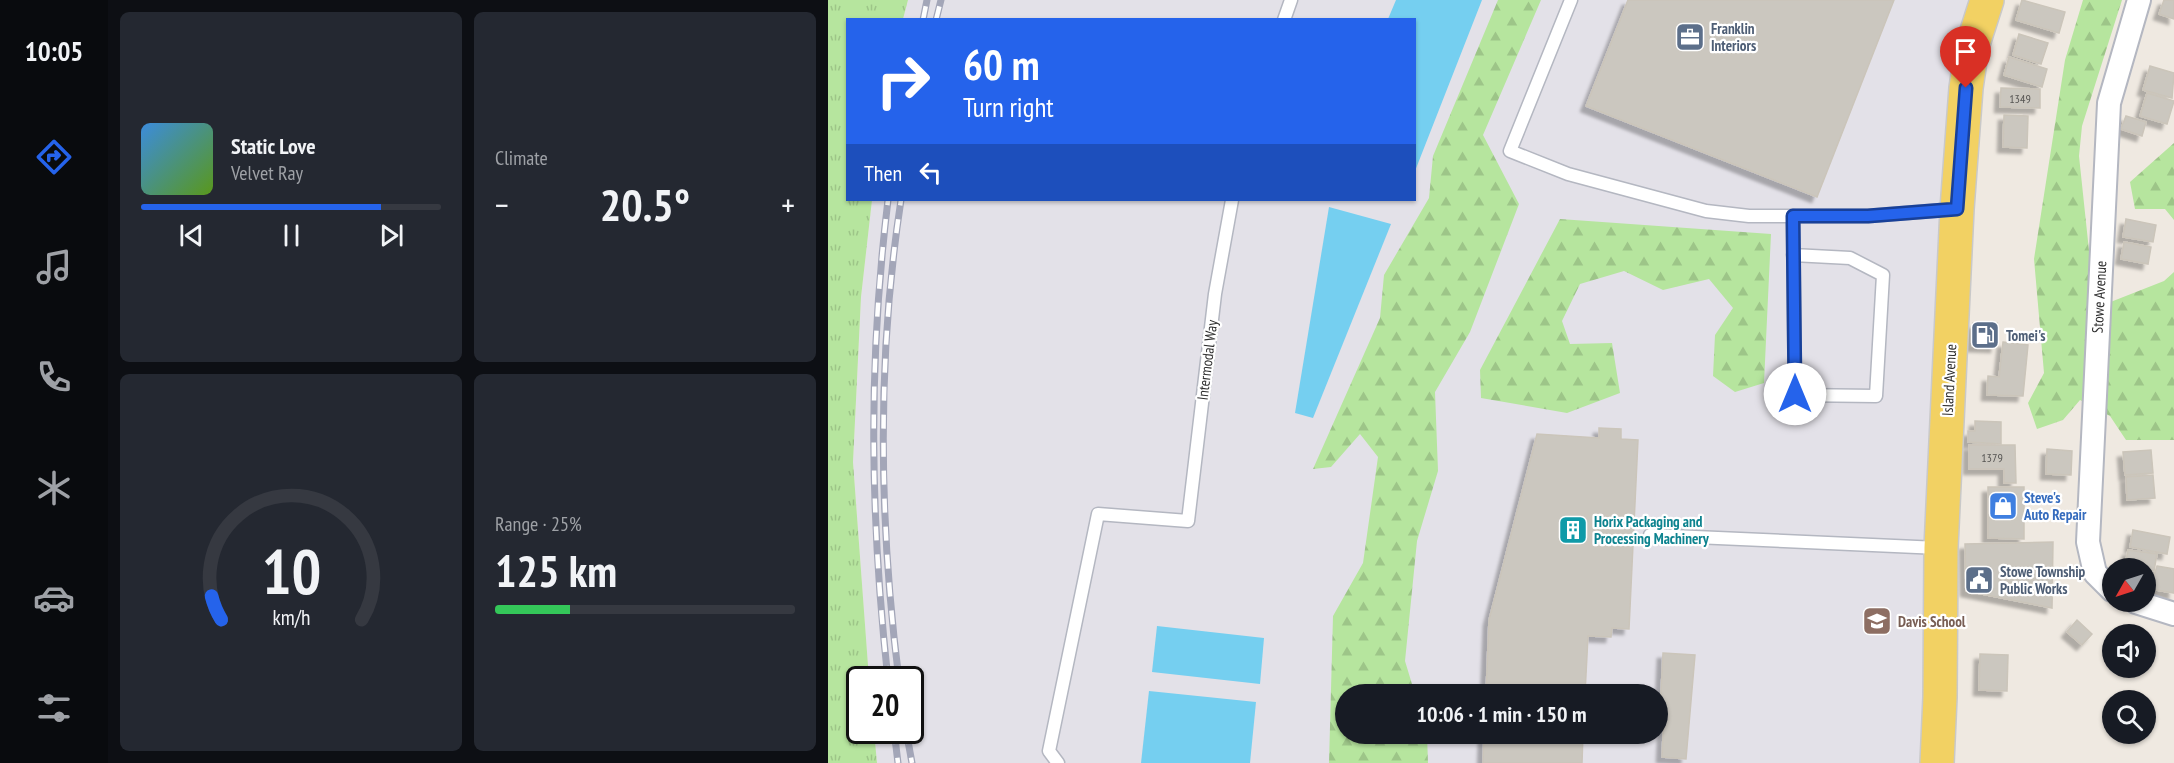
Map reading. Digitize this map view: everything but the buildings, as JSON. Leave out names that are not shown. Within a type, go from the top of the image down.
[{"type":"main road","name":"Island Avenue","points":[[1937,763],[1941,548],[1957,209],[1966,88],[1972,47],[1986,0]]},
{"type":"street","name":"Stowe Avenue","points":[[2102,580],[2095,573],[2088,542],[2109,104],[2139,0]]},
{"type":"street","points":[[2156,608],[2174,614]]},
{"type":"lane","points":[[1285,18],[1291,0]]},
{"type":"lane","points":[[1571,0],[1510,151],[1568,174],[1706,211],[1749,216],[1868,216],[1957,209]]},
{"type":"lane","name":"Intermodal Way","points":[[1058,763],[1049,751],[1098,514],[1188,521],[1215,294],[1232,201]]},
{"type":"lane","points":[[1793,216],[1793,255],[1795,394],[1876,396],[1883,275],[1850,258],[1793,255]]},
{"type":"lane","points":[[1650,535],[1941,548]]},
{"type":"shaded area","points":[[908,0],[1987,0],[1937,763],[877,763],[875,744],[924,744],[924,666],[868,666],[853,462],[861,297],[872,201],[1416,201],[1416,18],[903,18]]},
{"type":"green space","points":[[828,0],[908,0],[903,18],[846,18],[846,201],[872,201],[861,297],[853,462],[868,666],[846,666],[846,744],[875,744],[877,763],[828,763]]},
{"type":"green space","points":[[1498,0],[1541,0],[1483,135],[1519,204],[1470,332],[1435,392],[1438,471],[1417,541],[1405,661],[1412,684],[1335,684],[1335,744],[1427,744],[1428,763],[1329,763],[1333,616],[1363,563],[1378,457],[1360,434],[1331,467],[1313,469],[1380,318],[1384,275],[1429,198],[1433,156]]},
{"type":"green space","points":[[2083,0],[2122,0],[2082,126],[2079,156],[2092,279],[2108,303],[2164,281],[2174,272],[2174,440],[2126,440],[2110,416],[2080,400],[2063,420],[2037,429],[2028,403],[2044,373],[2034,259],[2065,60]]},
{"type":"green space","points":[[2174,143],[2174,220],[2165,209],[2135,209],[2130,182]]},
{"type":"green space","points":[[1560,219],[1771,234],[1764,383],[1735,392],[1713,376],[1715,335],[1733,308],[1709,279],[1663,290],[1624,271],[1580,284],[1562,321],[1570,344],[1612,343],[1620,393],[1567,413],[1481,398],[1480,370]]},
{"type":"water","points":[[1396,0],[1482,0],[1416,168],[1416,18],[1388,18]]},
{"type":"water","points":[[1329,207],[1391,224],[1313,418],[1295,413]]},
{"type":"water","points":[[1157,626],[1264,638],[1260,684],[1152,672]]},
{"type":"water","points":[[1149,691],[1256,702],[1250,763],[1141,763]]},
{"type":"railway","points":[[923,18],[927,0]]},
{"type":"railway","points":[[936,18],[941,0]]},
{"type":"railway","points":[[887,666],[875,499],[874,380],[888,201]]},
{"type":"railway","points":[[897,666],[888,560],[884,439],[888,319],[901,201]]},
{"type":"railway","points":[[896,744],[898,763]]},
{"type":"railway","points":[[909,744],[912,763]]},
{"type":"place","name":"Franklin Interiors","points":[[1690,37]]},
{"type":"place","name":"Tomei's","points":[[1985,335]]},
{"type":"place","name":"Steve's Auto Repair","points":[[2003,506]]},
{"type":"place","name":"Horix Packaging and Processing Machinery","points":[[1573,530]]},
{"type":"place","name":"Stowe Township Public Works","points":[[1979,580]]},
{"type":"place","name":"Davis School","points":[[1877,621]]},
{"type":"route","points":[[1795,394],[1793,216],[1868,216],[1957,209],[1966,88]]}]
